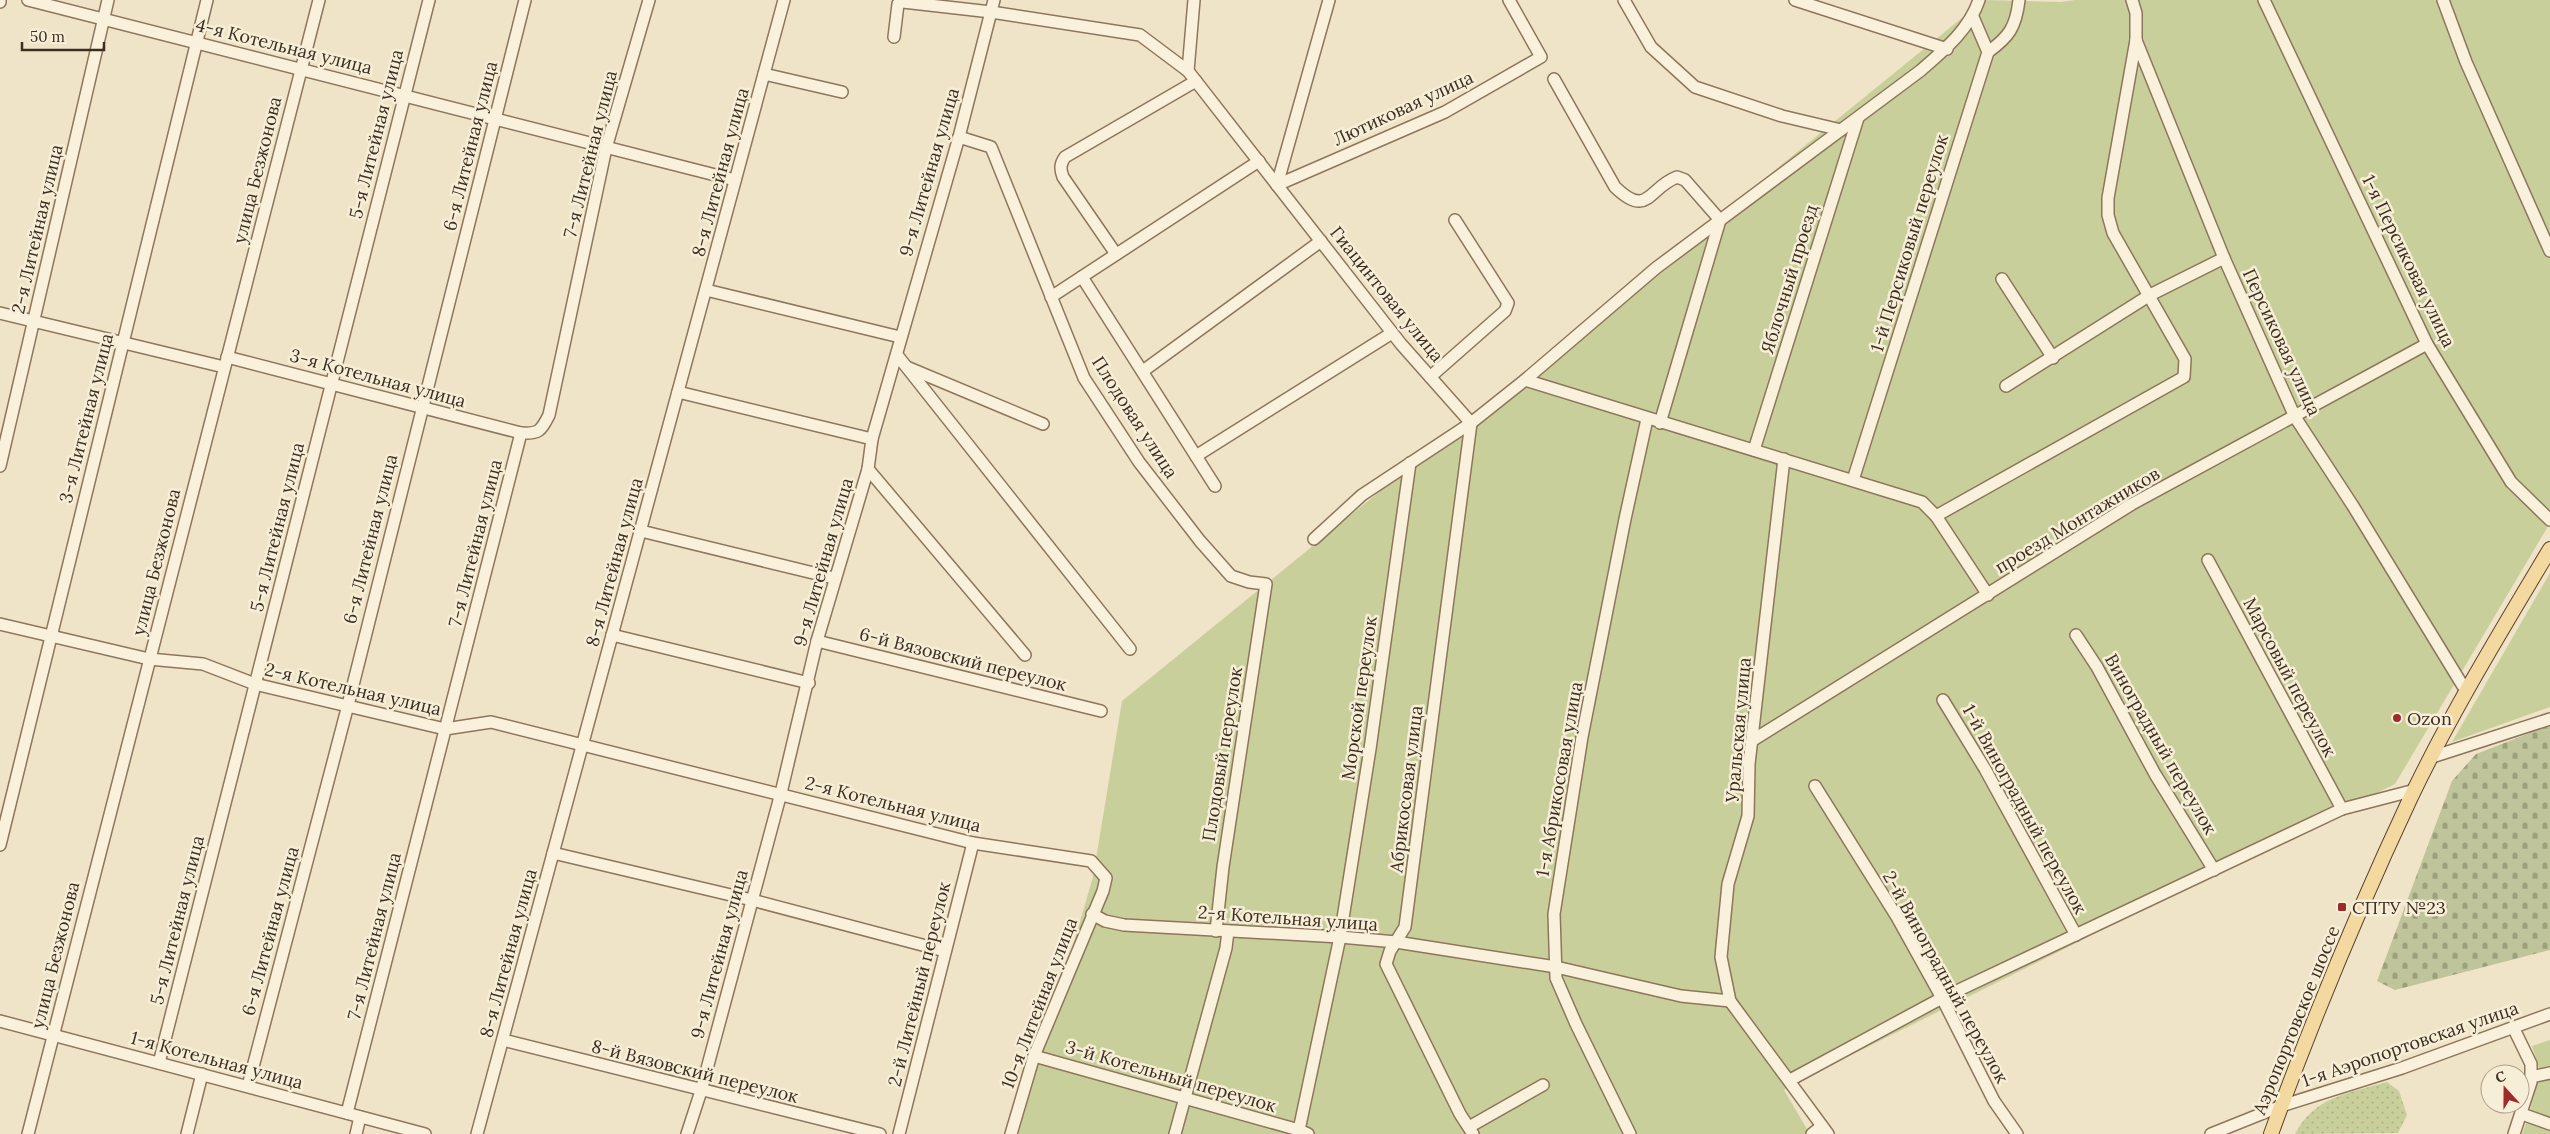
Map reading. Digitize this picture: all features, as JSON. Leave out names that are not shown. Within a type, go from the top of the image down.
[{"type":"main road","name":"Аэропортовское шоссе","points":[[2271,1134],[2358,918],[2415,790],[2466,691],[2550,549]]},
{"type":"street","name":"4-я Котельная улица","points":[[28,0],[735,180]]},
{"type":"street","name":"2-я Литейная улица","points":[[0,466],[108,0]]},
{"type":"street","name":"3-я Литейная улица","points":[[0,845],[207,0]]},
{"type":"street","name":"улица Безжонова","points":[[28,1134],[52,1034],[319,0]]},
{"type":"street","name":"5-я Литейная улица","points":[[159,1063],[429,0]]},
{"type":"street","name":"6-я Литейная улица","points":[[248,1086],[348,705],[421,407],[525,0]]},
{"type":"street","name":"7-я Литейная улица","points":[[347,1113],[521,433],[534,434],[543,428],[549,415],[606,148],[649,0]]},
{"type":"street","name":"8-я Литейная улица","points":[[477,1134],[784,0]]},
{"type":"street","name":"9-я Литейная улица","points":[[687,1134],[701,1091],[781,793],[834,578],[868,469],[872,440],[897,354],[900,337],[959,137],[994,0]]},
{"type":"street","points":[[1188,71],[1194,0]]},
{"type":"street","points":[[1277,185],[1329,0]]},
{"type":"street","name":"Лютиковая улица","points":[[1277,185],[1445,112],[1541,57],[1509,0]]},
{"type":"street","points":[[1624,0],[1651,47],[1695,87],[1782,116],[1842,130]]},
{"type":"street","points":[[1795,0],[1946,49]]},
{"type":"street","points":[[1314,539],[1362,495],[1471,423],[1525,380],[1656,268],[1858,118],[1946,49],[1973,17],[1979,0]]},
{"type":"street","points":[[1973,17],[1988,52],[2006,39],[2017,18],[2019,0]]},
{"type":"street","points":[[1936,516],[2184,377],[2185,359],[2113,233],[2108,214],[2108,198],[2136,40],[2136,13],[2132,0]]},
{"type":"street","name":"1-я Персиковая улица","points":[[2264,0],[2427,344],[2511,482],[2550,520]]},
{"type":"street","points":[[2443,0],[2466,62],[2550,251]]},
{"type":"street","name":"Гиацинтовая улица","points":[[894,37],[898,4],[903,2],[991,12],[1140,35],[1188,71],[1392,333],[1471,423]]},
{"type":"street","name":"Персиковая улица","points":[[2136,40],[2224,258],[2295,416],[2354,506],[2466,691]]},
{"type":"street","name":"1-й Персиковый переулок","points":[[1853,480],[1988,52]]},
{"type":"street","points":[[764,74],[842,92]]},
{"type":"street","points":[[1554,79],[1615,187],[1625,197],[1634,202],[1644,201],[1677,177],[1685,180],[1720,220]]},
{"type":"street","points":[[1116,254],[1063,177],[1060,167],[1062,162],[1065,157],[1196,81]]},
{"type":"street","name":"Яблочный проезд","points":[[1754,450],[1858,118]]},
{"type":"street","name":"Плодовая улица","points":[[959,137],[991,147],[1084,378],[1139,462],[1200,541],[1231,576],[1249,582],[1266,584]]},
{"type":"street","points":[[1051,297],[1259,161]]},
{"type":"street","points":[[1430,377],[1505,310],[1508,303],[1456,220]]},
{"type":"street","points":[[1660,423],[1720,220]]},
{"type":"street","points":[[1143,371],[1321,241]]},
{"type":"street","points":[[2006,386],[2150,295],[2224,258]]},
{"type":"street","points":[[1082,277],[1215,486]]},
{"type":"street","points":[[2002,280],[2053,358]]},
{"type":"street","points":[[706,290],[900,337]]},
{"type":"street","name":"3-я Котельная улица","points":[[0,313],[123,343],[331,384],[521,433]]},
{"type":"street","points":[[1196,456],[1392,333]]},
{"type":"street","name":"проезд Монтажников","points":[[1753,740],[2132,504],[2427,344]]},
{"type":"street","points":[[897,354],[1130,649]]},
{"type":"street","points":[[907,367],[1043,424]]},
{"type":"street","points":[[1525,380],[1922,502],[1936,516],[1988,595]]},
{"type":"street","points":[[678,392],[872,440]]},
{"type":"street","name":"1-я Абрикосовая улица","points":[[1630,1134],[1576,1024],[1556,978],[1554,914],[1582,737],[1625,519],[1647,419]]},
{"type":"street","name":"Абрикосовая улица","points":[[1471,423],[1405,928],[1387,959],[1386,970],[1460,1114],[1471,1131]]},
{"type":"street","name":"Уральская улица","points":[[1730,1001],[1721,957],[1728,884],[1748,816],[1749,764],[1784,459]]},
{"type":"street","name":"Морской переулок","points":[[1303,1132],[1340,936],[1370,749],[1410,463]]},
{"type":"street","points":[[868,469],[1025,655]]},
{"type":"street","points":[[641,531],[834,578]]},
{"type":"street","name":"Марсовый переулок","points":[[2208,560],[2342,810]]},
{"type":"street","name":"Плодовый переулок","points":[[1216,931],[1223,867],[1266,584]]},
{"type":"street","name":"2-я Котельная улица","points":[[0,624],[149,659],[203,664],[255,684],[445,729],[491,722],[781,793],[973,843],[1091,861],[1106,878],[1092,914],[1105,921],[1124,925],[1340,936],[1396,942],[1556,967],[1681,996],[1730,1001]]},
{"type":"street","points":[[612,635],[809,683]]},
{"type":"street","name":"Виноградный переулок","points":[[2076,635],[2097,667],[2155,774],[2214,870]]},
{"type":"street","name":"6-й Вязовский переулок","points":[[817,641],[1101,711]]},
{"type":"street","name":"1-й Виноградный переулок","points":[[1943,700],[1985,769],[2076,935]]},
{"type":"street","points":[[2432,757],[2550,719]]},
{"type":"street","name":"2-й Виноградный переулок","points":[[1816,786],[1897,917],[1942,998],[1994,1101],[2017,1134]]},
{"type":"street","points":[[1790,1080],[1942,998],[2342,810],[2415,790]]},
{"type":"street","name":"2-й Литейный переулок","points":[[898,1134],[973,843]]},
{"type":"street","points":[[553,853],[752,900],[945,951]]},
{"type":"street","name":"10-я Литейная улица","points":[[1011,1134],[1034,1056],[1092,914]]},
{"type":"street","points":[[1175,1134],[1226,948],[1228,931]]},
{"type":"street","points":[[1730,1001],[1825,1130],[1812,1134]]},
{"type":"street","name":"1-я Аэропортовская улица","points":[[2211,1134],[2281,1106],[2402,1068],[2550,1014]]},
{"type":"street","name":"1-я Котельная улица","points":[[0,1021],[424,1134]]},
{"type":"street","points":[[2512,1027],[2531,1064],[2530,1081]]},
{"type":"street","name":"8-й Вязовский переулок","points":[[503,1040],[701,1091],[880,1134]]},
{"type":"street","name":"3-й Котельный переулок","points":[[1034,1056],[1303,1132]]},
{"type":"street","points":[[2531,1077],[2550,1073]]},
{"type":"street","points":[[187,1134],[202,1074]]},
{"type":"street","points":[[1471,1131],[1543,1085]]},
{"type":"street","points":[[2514,1134],[2522,1114],[2550,1124]]},
{"type":"street","points":[[356,1134],[360,1117]]},
{"type":"green space","points":[[1984,0],[2061,2],[2075,0],[2550,0],[2550,523],[2395,784],[1793,1084],[1784,1090],[1810,1134],[1018,1134],[1093,877],[1122,701]]},
{"type":"green space","points":[[2550,573],[2550,707],[2452,742]]},
{"type":"green space","points":[[2550,725],[2550,950],[2395,990],[2377,981],[2452,781],[2476,754]]},
{"type":"green space","points":[[2550,1040],[2550,1134],[2522,1134],[2530,1114],[2539,1068],[2532,1046]]},
{"type":"green space","points":[[2387,1082],[2399,1091],[2407,1115],[2398,1133],[2295,1134],[2312,1111],[2323,1104],[2346,1093]]},
{"type":"place","name":"Ozon","points":[[2397,718]]},
{"type":"place","name":"СПТУ №23","points":[[2342,907]]}]
